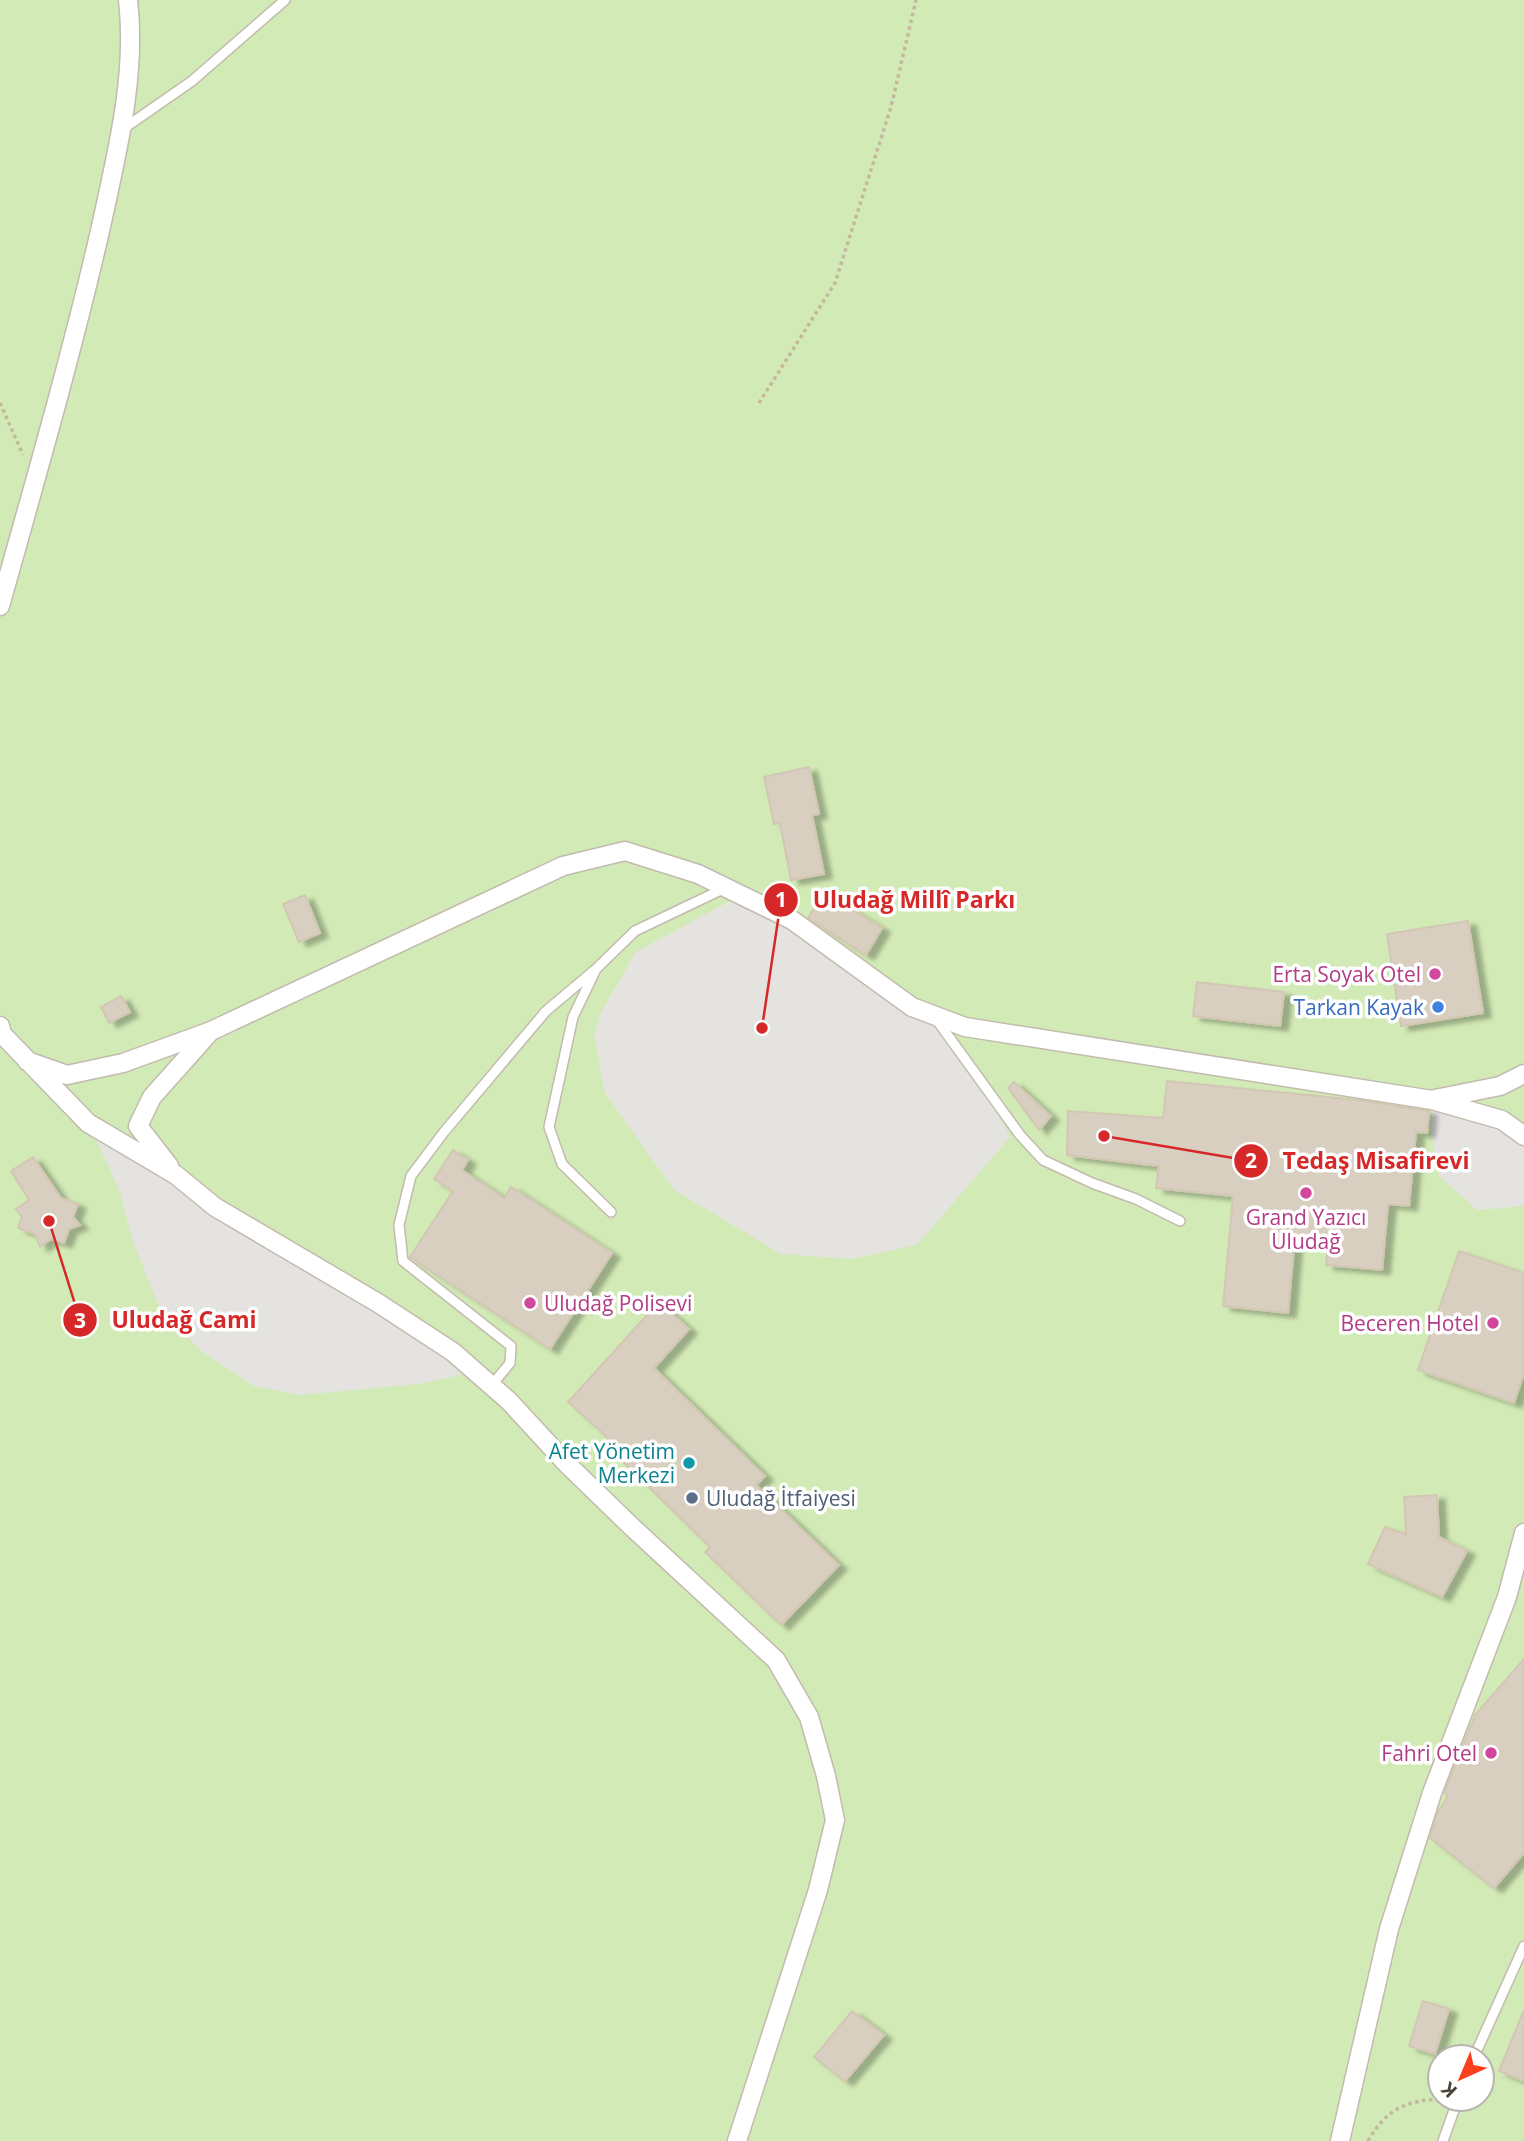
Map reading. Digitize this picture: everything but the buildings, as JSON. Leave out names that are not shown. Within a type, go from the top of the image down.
[{"type":"street","points":[[0,606],[74,344],[123,129],[131,23],[128,0]]},
{"type":"street","points":[[27,1061],[67,1075],[123,1063],[211,1031],[563,866],[625,851],[698,874],[792,920],[912,1007],[965,1027],[1432,1100],[1502,1120],[1524,1136]]},
{"type":"street","points":[[0,1026],[2,1034],[88,1123],[176,1175],[215,1207],[453,1352],[491,1386],[633,1528],[776,1660],[809,1717],[827,1776],[835,1820],[818,1890],[737,2141]]},
{"type":"street","points":[[176,1175],[138,1126],[152,1097],[211,1031]]},
{"type":"street","points":[[1432,1100],[1500,1086],[1524,1074]]},
{"type":"street","points":[[1340,2141],[1390,1928],[1432,1793],[1507,1597],[1524,1533]]},
{"type":"lane","points":[[123,129],[192,80],[285,0]]},
{"type":"lane","points":[[491,1386],[510,1363],[511,1346],[403,1261],[399,1225],[411,1176],[444,1132],[546,1011],[596,969],[635,931],[726,888]]},
{"type":"lane","points":[[596,969],[573,1017],[549,1128],[562,1164],[611,1212]]},
{"type":"lane","points":[[933,1015],[1020,1135],[1043,1160],[1092,1183],[1136,1199],[1180,1222]]},
{"type":"lane","points":[[1480,2043],[1524,1946]]},
{"type":"lane","points":[[1443,2141],[1453,2113]]},
{"type":"path","points":[[759,403],[835,283],[891,107],[916,0]]},
{"type":"path","points":[[0,403],[35,483]]},
{"type":"path","points":[[1368,2141],[1383,2118],[1405,2103],[1426,2101]]},
{"type":"green space","points":[[0,0],[1524,0],[1524,2141],[0,2141]]},
{"type":"shaded area","points":[[741,895],[933,1015],[983,1084],[1010,1137],[917,1245],[851,1259],[781,1254],[674,1190],[605,1093],[594,1036],[601,1012],[636,952]]},
{"type":"shaded area","points":[[1432,1100],[1524,1136],[1524,1206],[1477,1210],[1439,1176],[1432,1138]]},
{"type":"shaded area","points":[[88,1123],[475,1372],[419,1384],[300,1395],[254,1386],[200,1350],[159,1306],[133,1242],[119,1189]]},
{"type":"place","name":"Erta Soyak Otel","points":[[1435,974]]},
{"type":"place","name":"Tarkan Kayak","points":[[1438,1007]]},
{"type":"place","name":"Uludağ Millî Parkı","points":[[762,1028]]},
{"type":"place","name":"Tedaş Misafirevi","points":[[1104,1136]]},
{"type":"place","name":"Grand Yazıcı Uludağ","points":[[1306,1193]]},
{"type":"place","name":"Uludağ Cami","points":[[49,1221]]},
{"type":"place","name":"Uludağ Polisevi","points":[[530,1303]]},
{"type":"place","name":"Beceren Hotel","points":[[1493,1323]]},
{"type":"place","name":"Afet Yönetim Merkezi","points":[[689,1463]]},
{"type":"place","name":"Uludağ İtfaiyesi","points":[[692,1498]]},
{"type":"place","name":"Fahri Otel","points":[[1491,1753]]}]
